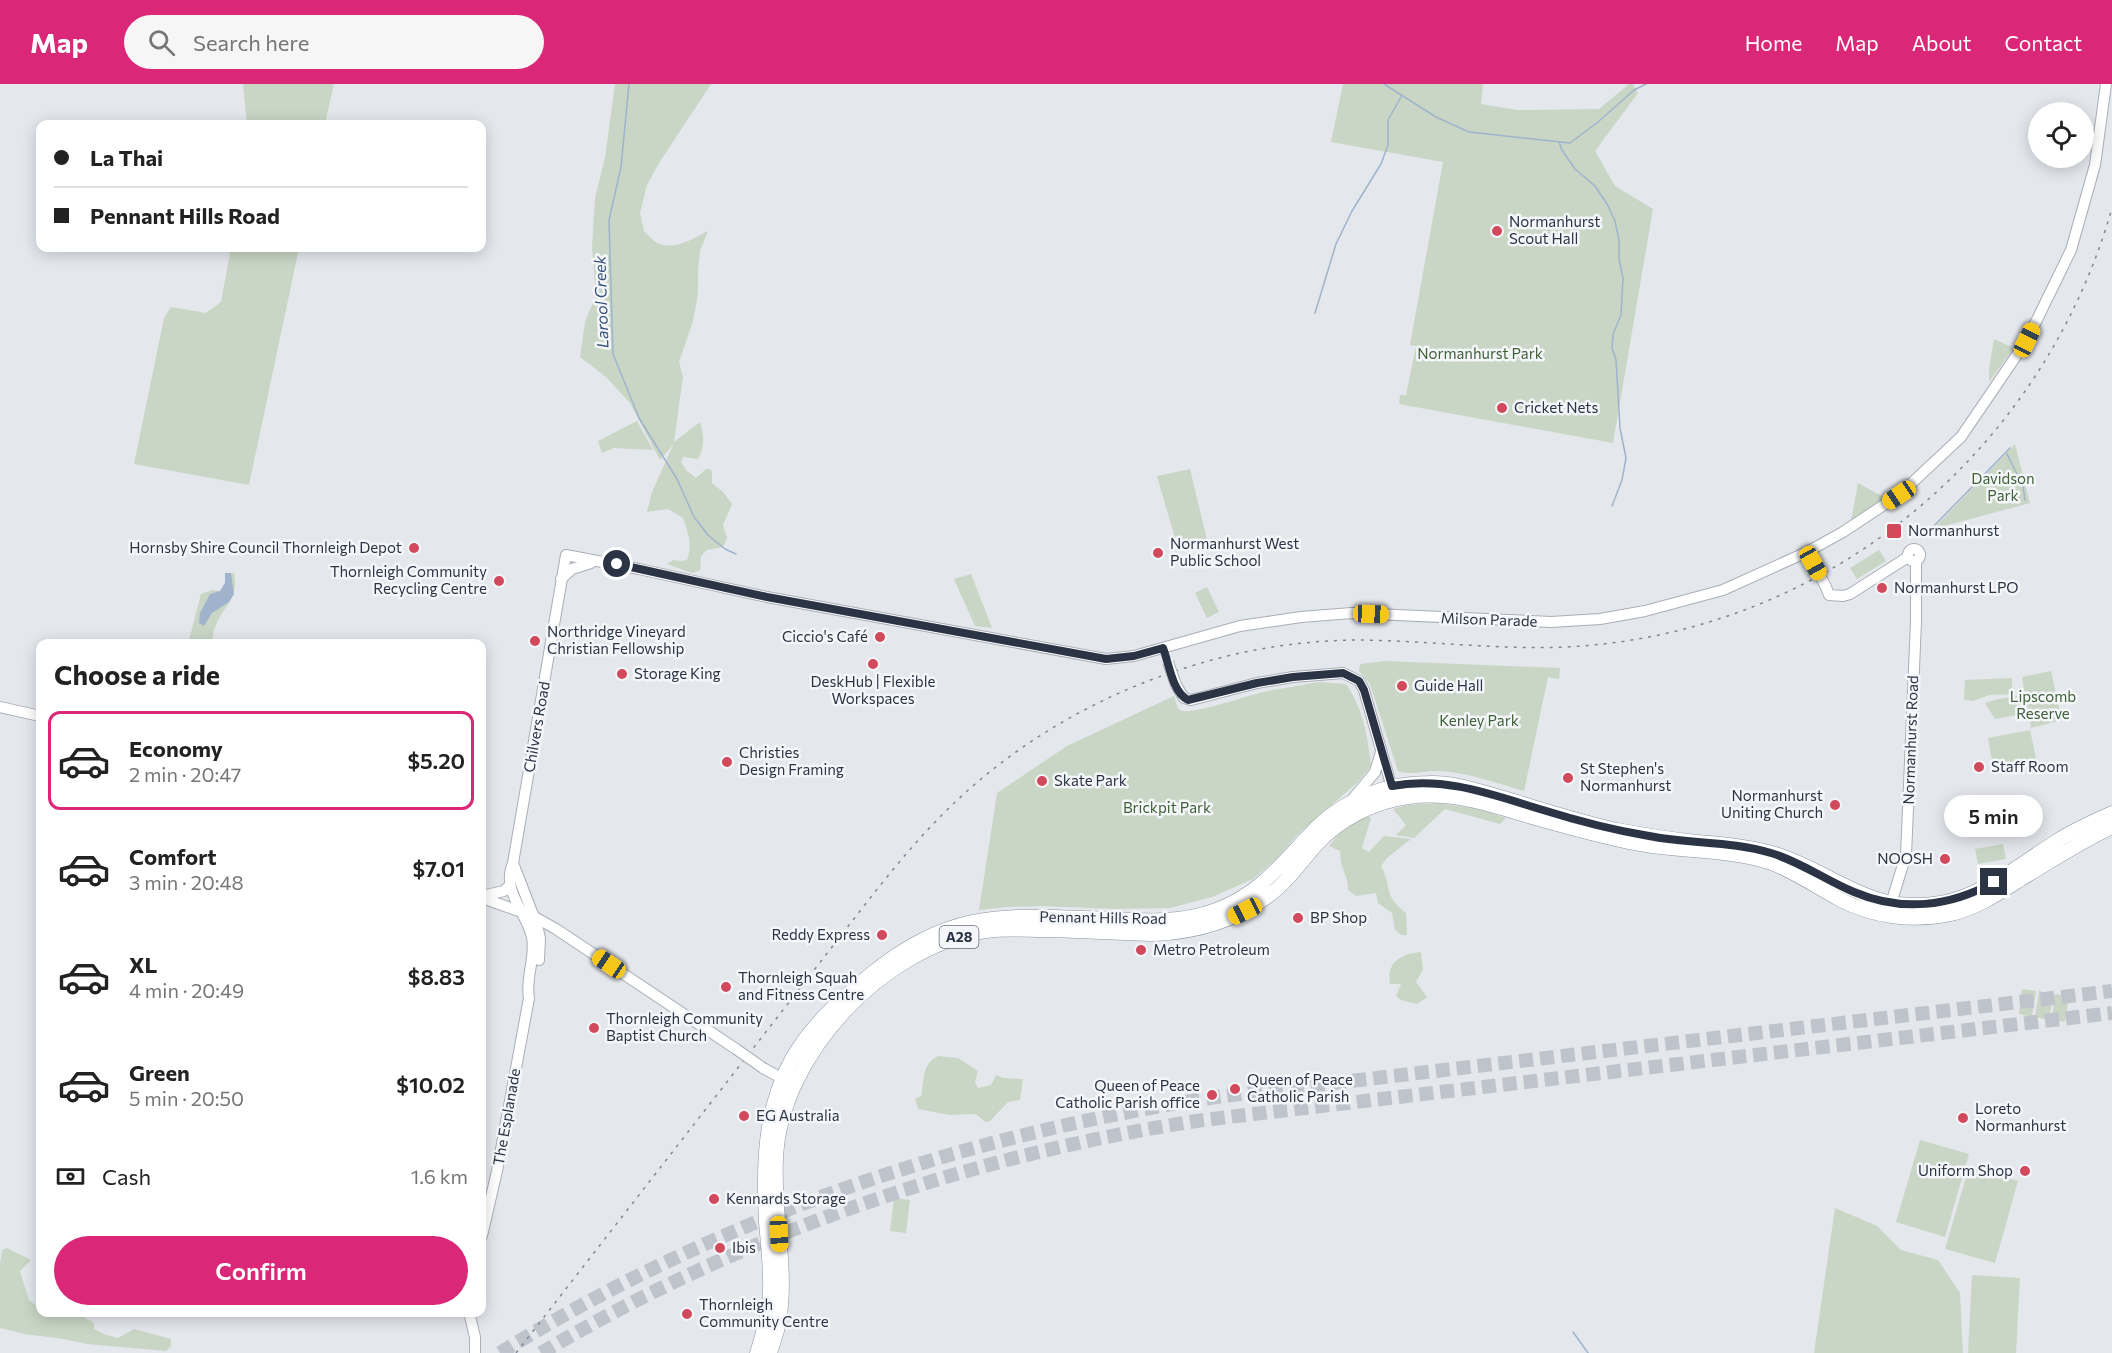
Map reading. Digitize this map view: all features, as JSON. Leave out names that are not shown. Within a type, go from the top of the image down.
[{"type":"highway","name":"Pennant Hills Road","points":[[770,1353],[779,1324],[782,1290],[776,1158],[788,1082],[804,1040],[825,1014],[885,963],[919,940],[955,925],[996,917],[1150,921],[1183,919],[1201,915],[1220,909],[1250,893],[1278,870],[1319,825],[1349,803],[1428,783],[1456,785],[1616,830],[1652,837],[1730,845],[1769,852],[1808,867],[1890,909],[1928,917],[1951,914],[1977,905],[2074,846],[2112,827]]},
{"type":"highway","name":"Pennant Hills Road","points":[[757,1353],[770,1293],[765,1180],[767,1139],[773,1106],[818,1042],[846,1010],[894,969],[930,947],[968,934],[1000,930],[1179,933],[1226,921],[1260,902],[1278,888],[1318,842],[1342,823],[1394,793]]},
{"type":"highway","name":"Pennant Hills Road","points":[[1890,909],[1949,901],[1972,893],[1994,882],[2058,840],[2112,813]]},
{"type":"street","name":"Milson Parade","points":[[566,555],[767,597],[1106,659],[1134,656],[1240,626],[1311,616],[1352,613],[1551,622],[1600,619],[1645,611],[1723,591],[1807,552],[1879,509],[1910,486],[1961,437],[2027,340],[2071,250],[2095,165],[2106,84]]},
{"type":"street","name":"Normanhurst Road","points":[[1807,552],[1828,591],[1843,596],[1912,559],[1916,632],[1906,855],[1890,909]]},
{"type":"street","name":"Chilvers Road","points":[[520,912],[508,874],[513,863],[566,555]]},
{"type":"street","points":[[561,580],[580,565],[599,561]]},
{"type":"street","points":[[1163,648],[1176,685],[1184,698],[1191,700],[1268,681],[1343,673],[1359,681],[1364,690],[1394,793]]},
{"type":"street","points":[[0,707],[36,715]]},
{"type":"street","points":[[1349,803],[1375,772],[1382,749]]},
{"type":"street","name":"Chilvers Road","points":[[513,863],[533,916]]},
{"type":"street","points":[[486,896],[499,893],[510,885]]},
{"type":"street","points":[[520,912],[523,892]]},
{"type":"street","points":[[486,899],[533,916],[556,929],[763,1068],[788,1082]]},
{"type":"street","name":"The Esplanade","points":[[520,912],[531,934],[533,954],[527,990],[529,998]]},
{"type":"street","points":[[531,934],[533,916]]},
{"type":"street","name":"The Esplanade","points":[[486,1220],[498,1171],[529,998],[533,991],[540,952],[540,938],[533,916]]},
{"type":"street","points":[[470,1317],[475,1337],[475,1353]]},
{"type":"green space","points":[[243,84],[334,84],[326,120],[247,120]]},
{"type":"green space","points":[[615,84],[711,84],[659,163],[647,185],[640,213],[644,231],[660,244],[679,244],[708,231],[700,251],[698,294],[693,321],[679,362],[683,377],[674,442],[700,422],[703,441],[698,459],[683,457],[681,462],[686,470],[696,478],[706,469],[710,469],[712,483],[732,504],[723,525],[727,538],[723,547],[707,550],[701,556],[700,570],[692,573],[667,564],[673,560],[687,560],[690,544],[683,518],[668,509],[647,512],[652,492],[673,445],[660,460],[630,403],[606,377],[580,357],[585,322],[596,295],[592,247],[595,198],[605,158]]},
{"type":"green space","name":"Normanhurst Park","points":[[1343,84],[1483,84],[1481,104],[1517,110],[1599,109],[1629,84],[1633,84],[1638,93],[1595,151],[1615,186],[1653,209],[1613,443],[1399,404],[1400,395],[1406,395],[1416,346],[1410,345],[1443,162],[1331,142]]},
{"type":"green space","points":[[230,252],[298,252],[249,485],[134,464],[164,318],[171,307],[206,313],[221,302]]},
{"type":"green space","points":[[1994,339],[2014,348],[1989,382],[1989,370]]},
{"type":"green space","points":[[637,421],[653,450],[614,448],[602,453],[598,441]]},
{"type":"green space","name":"Davidson Park","points":[[2015,444],[2030,503],[1937,528],[1937,525]]},
{"type":"green space","points":[[1190,469],[1208,544],[1179,552],[1157,476]]},
{"type":"green space","points":[[1858,483],[1887,499],[1851,522]]},
{"type":"green space","points":[[1879,550],[1886,561],[1857,579],[1850,568]]},
{"type":"green space","points":[[225,573],[234,573],[233,596],[215,627],[213,639],[189,639],[201,594],[213,590],[220,591],[225,583]]},
{"type":"green space","points":[[971,574],[992,628],[975,626],[954,579]]},
{"type":"green space","points":[[1207,587],[1219,612],[1207,618],[1195,593]]},
{"type":"green space","name":"Kenley Park","points":[[1386,661],[1560,668],[1559,679],[1548,677],[1524,791],[1451,772],[1408,773],[1398,771],[1370,684],[1359,671],[1360,664]]},
{"type":"green space","name":"Lipscomb Reserve","points":[[2051,671],[2062,720],[2031,728],[2022,677]]},
{"type":"green space","points":[[2012,678],[2012,694],[1990,695],[1973,701],[1964,700],[1965,680]]},
{"type":"green space","name":"Brickpit Park","points":[[1318,682],[1346,684],[1352,693],[1361,713],[1371,766],[1358,782],[1295,837],[1276,859],[1253,879],[1212,897],[1170,908],[1116,909],[1042,906],[979,910],[997,793],[1067,746],[1174,696],[1178,709],[1188,711],[1263,692]]},
{"type":"green space","points":[[2018,696],[2022,714],[1995,719],[1985,703],[1998,699]]},
{"type":"green space","points":[[2030,730],[2037,763],[1994,772],[1988,738]]},
{"type":"green space","points":[[1437,803],[1479,809],[1506,818],[1500,824],[1445,809],[1414,838],[1396,835],[1406,825],[1393,809],[1408,805]]},
{"type":"green space","points":[[1365,815],[1371,818],[1362,848],[1369,852],[1384,836],[1411,839],[1387,858],[1381,866],[1391,896],[1406,913],[1407,935],[1401,935],[1395,930],[1392,913],[1378,903],[1376,893],[1356,896],[1348,890],[1340,851],[1329,846],[1349,821]]},
{"type":"green space","points":[[2003,844],[2006,859],[1978,864],[1975,849]]},
{"type":"green space","points":[[1421,952],[1423,970],[1416,982],[1427,997],[1417,1004],[1401,1000],[1396,996],[1401,984],[1390,984],[1389,976],[1396,960]]},
{"type":"green space","points":[[2022,989],[2036,991],[2032,1017],[2019,1014]]},
{"type":"green space","points":[[2039,991],[2053,994],[2049,1020],[2035,1017]]},
{"type":"green space","points":[[2055,994],[2069,996],[2065,1022],[2052,1019]]},
{"type":"green space","points":[[938,1056],[958,1058],[978,1071],[975,1082],[978,1088],[991,1085],[996,1075],[1003,1078],[1023,1079],[1020,1100],[1008,1102],[990,1121],[985,1122],[976,1114],[950,1115],[918,1109],[915,1099],[921,1096],[926,1068]]},
{"type":"green space","points":[[1920,1140],[1969,1154],[1945,1237],[1896,1222]]},
{"type":"green space","points":[[1969,1167],[2018,1181],[1995,1263],[1945,1249]]},
{"type":"green space","points":[[894,1198],[910,1200],[906,1233],[890,1231]]},
{"type":"green space","points":[[1835,1208],[1877,1226],[1901,1250],[1938,1260],[1960,1293],[1963,1353],[1814,1353]]},
{"type":"green space","points":[[7,1248],[31,1260],[20,1271],[29,1300],[36,1306],[36,1317],[84,1317],[94,1323],[94,1329],[104,1334],[118,1338],[134,1329],[171,1339],[171,1346],[166,1351],[87,1344],[0,1328],[2,1250]]},
{"type":"green space","points":[[1972,1275],[2020,1278],[2016,1353],[1968,1353]]},
{"type":"water","points":[[225,573],[231,573],[234,594],[229,602],[212,613],[204,626],[199,623],[200,613],[210,594],[220,591],[225,583]]},
{"type":"waterway","name":"Larool Creek","points":[[629,84],[621,167],[609,220],[613,354],[639,418],[677,479],[694,517],[708,535],[725,549],[736,554]]},
{"type":"waterway","points":[[1384,84],[1436,117],[1469,132],[1570,143],[1634,90],[1646,84]]},
{"type":"waterway","points":[[1315,313],[1336,244],[1352,211],[1381,164],[1388,145],[1388,120],[1401,97]]},
{"type":"waterway","points":[[1559,142],[1575,169],[1595,186],[1607,204],[1615,221],[1619,240],[1619,259],[1623,278],[1621,315],[1613,334],[1612,348],[1616,360],[1620,428],[1626,458],[1622,480],[1612,506]]},
{"type":"waterway","points":[[1930,530],[2010,448]]},
{"type":"waterway","points":[[2007,454],[2023,486],[2025,500]]},
{"type":"waterway","points":[[1573,1332],[1588,1353]]},
{"type":"tunnel","points":[[500,1353],[584,1304],[670,1260],[759,1221],[849,1187],[941,1157],[1034,1132],[1129,1112],[1224,1096],[2112,991]]},
{"type":"tunnel","points":[[541,1353],[618,1310],[697,1271],[778,1236],[945,1177],[1030,1154],[1116,1135],[1203,1120],[2112,1013]]},
{"type":"railway","points":[[516,1353],[895,868],[948,809],[1005,760],[1067,719],[1100,702],[1169,673],[1241,653],[1278,646],[1353,640],[1538,648],[1565,647],[1660,635],[1749,608],[1833,568],[1909,516],[1976,452],[2033,379],[2079,297],[2112,208]]},
{"type":"place","name":"Normanhurst Scout Hall","points":[[1497,231]]},
{"type":"place","name":"Cricket Nets","points":[[1502,408]]},
{"type":"place","name":"Normanhurst","points":[[1894,531]]},
{"type":"place","name":"Hornsby Shire Council Thornleigh Depot","points":[[414,548]]},
{"type":"place","name":"Normanhurst West Public School","points":[[1158,553]]},
{"type":"place","name":"Thornleigh Community Recycling Centre","points":[[499,581]]},
{"type":"place","name":"Normanhurst LPO","points":[[1882,588]]},
{"type":"place","name":"Ciccio's Café","points":[[880,637]]},
{"type":"place","name":"Northridge Vineyard Christian Fellowship","points":[[535,641]]},
{"type":"place","name":"DeskHub | Flexible Workspaces","points":[[873,664]]},
{"type":"place","name":"Storage King","points":[[622,674]]},
{"type":"place","name":"Guide Hall","points":[[1402,686]]},
{"type":"place","name":"Christies Design Framing","points":[[727,762]]},
{"type":"place","name":"Staff Room","points":[[1979,767]]},
{"type":"place","name":"St Stephen's Normanhurst","points":[[1568,778]]},
{"type":"place","name":"Skate Park","points":[[1042,781]]},
{"type":"place","name":"Normanhurst Uniting Church","points":[[1835,805]]},
{"type":"place","name":"NOOSH","points":[[1945,859]]},
{"type":"place","name":"BP Shop","points":[[1298,918]]},
{"type":"place","name":"Reddy Express","points":[[882,935]]},
{"type":"place","name":"Metro Petroleum","points":[[1141,950]]},
{"type":"place","name":"Thornleigh Squah and Fitness Centre","points":[[726,987]]},
{"type":"place","name":"Thornleigh Community Baptist Church","points":[[594,1028]]},
{"type":"place","name":"Queen of Peace Catholic Parish","points":[[1235,1089]]},
{"type":"place","name":"Queen of Peace Catholic Parish office","points":[[1212,1095]]},
{"type":"place","name":"EG Australia","points":[[744,1116]]},
{"type":"place","name":"Loreto Normanhurst","points":[[1963,1118]]},
{"type":"place","name":"Uniform Shop","points":[[2025,1171]]},
{"type":"place","name":"Kennards Storage","points":[[714,1199]]},
{"type":"place","name":"Ibis","points":[[720,1248]]},
{"type":"place","name":"Thornleigh Community Centre","points":[[687,1314]]},
{"type":"route","points":[[617,564],[767,597],[1106,659],[1134,656],[1163,648],[1180,694],[1188,700],[1257,683],[1293,677],[1343,673],[1359,681],[1364,690],[1392,786],[1428,783],[1456,785],[1616,830],[1652,837],[1752,848],[1808,867],[1853,892],[1873,899],[1900,904],[1927,905],[1949,901],[1994,882]]}]
